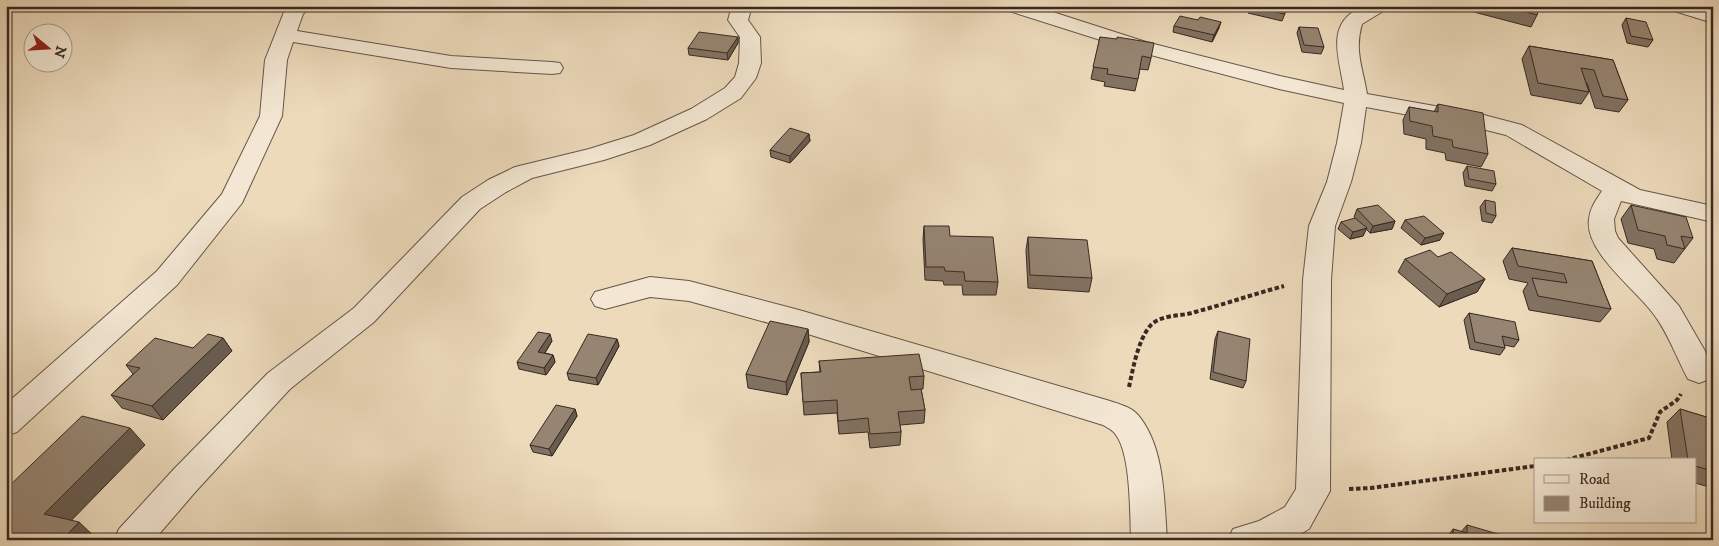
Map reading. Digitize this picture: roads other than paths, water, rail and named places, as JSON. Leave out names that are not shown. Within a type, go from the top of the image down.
[{"type":"street","points":[[6,423],[167,278],[233,197],[272,116],[276,60],[294,12],[301,6]]},
{"type":"street","points":[[132,540],[185,480],[279,382],[364,315],[471,203],[497,186],[524,172],[596,155],[642,140],[699,114],[733,93],[745,78],[750,63],[750,37],[738,20],[742,6]]},
{"type":"street","points":[[1013,6],[1139,46],[1356,99],[1480,121],[1514,130],[1616,189],[1642,199],[1713,214]]},
{"type":"street","points":[[1246,540],[1266,535],[1297,518],[1313,491],[1317,280],[1322,226],[1343,166],[1349,143],[1356,99],[1348,59],[1348,37],[1352,21],[1378,6]]},
{"type":"street","points":[[1678,6],[1713,17]]},
{"type":"street","points":[[286,35],[452,62],[552,68]]},
{"type":"street","points":[[1616,189],[1605,205],[1601,220],[1603,234],[1618,256],[1656,296],[1670,314],[1686,341],[1699,371]]},
{"type":"street","points":[[605,298],[650,287],[689,291],[799,321],[1110,414],[1126,423],[1133,435],[1142,464],[1149,540]]}]
